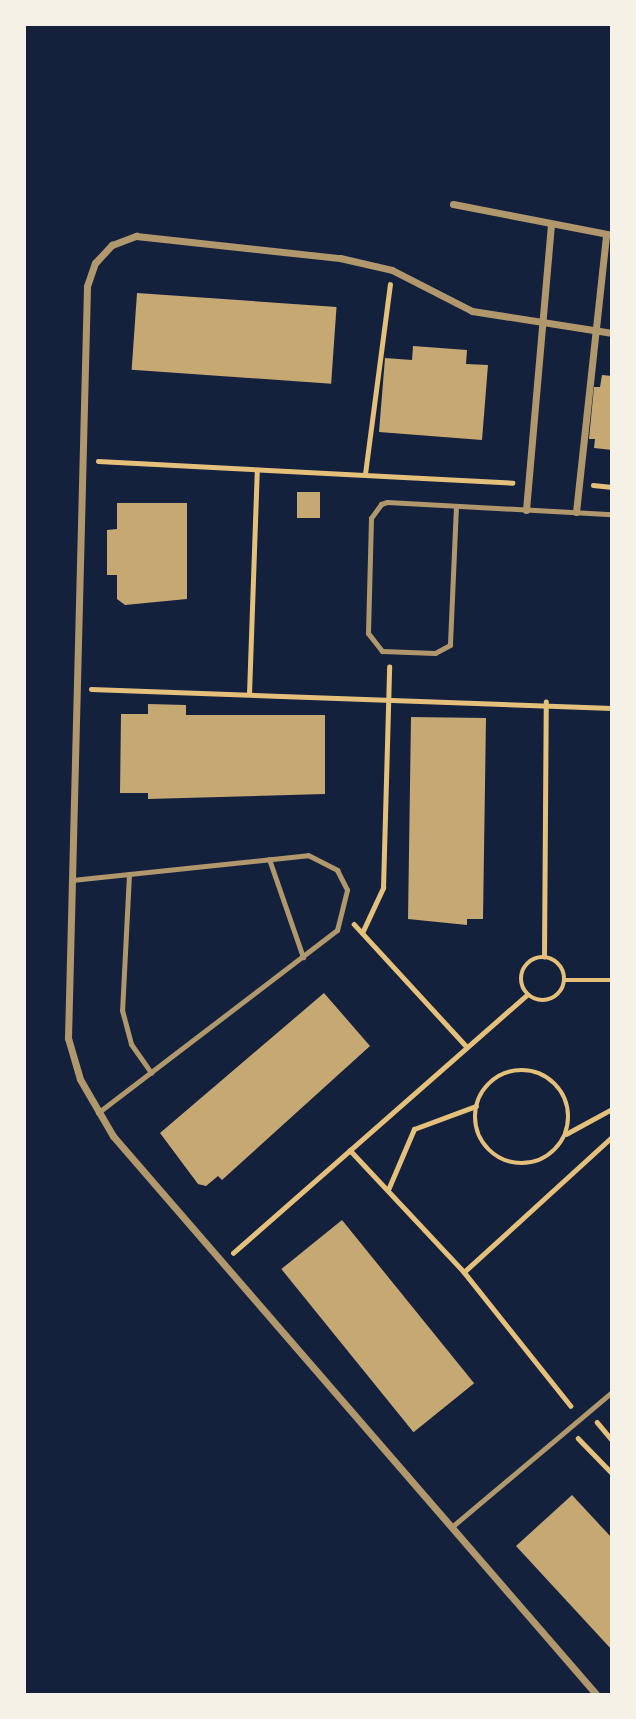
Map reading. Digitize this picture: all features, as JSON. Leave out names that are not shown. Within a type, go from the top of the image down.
[{"type":"street","points":[[453,204],[609,235],[592,331],[576,512]]},
{"type":"street","points":[[526,510],[545,325],[551,224]]},
{"type":"street","points":[[596,1695],[454,1525],[223,1262],[98,1114],[68,1038],[87,285],[94,263],[112,245],[136,236],[341,258],[392,270],[472,311],[545,325],[611,333]]},
{"type":"lane","points":[[456,506],[453,639],[435,653],[389,652],[375,647],[368,633],[373,512],[387,502],[611,514]]},
{"type":"lane","points":[[72,880],[307,855],[329,863],[347,890],[345,915],[303,957],[98,1114]]},
{"type":"lane","points":[[268,859],[303,957]]},
{"type":"lane","points":[[130,874],[122,1010],[131,1044],[150,1073]]},
{"type":"lane","points":[[454,1525],[611,1392]]},
{"type":"path","points":[[365,474],[392,270]]},
{"type":"path","points":[[83,461],[530,484]]},
{"type":"path","points":[[249,694],[257,470]]},
{"type":"path","points":[[362,933],[383,888],[389,652]]},
{"type":"path","points":[[78,689],[546,702],[611,708]]},
{"type":"path","points":[[544,957],[546,702]]},
{"type":"path","points":[[345,915],[467,1047]]},
{"type":"path","points":[[544,957],[559,964],[565,980]]},
{"type":"path","points":[[527,995],[523,970],[544,957]]},
{"type":"path","points":[[565,980],[611,980]]},
{"type":"path","points":[[527,995],[551,1000],[565,980]]},
{"type":"path","points":[[223,1262],[527,995]]},
{"type":"path","points":[[388,1191],[414,1129],[475,1106],[498,1076],[536,1072],[565,1096],[566,1134]]},
{"type":"path","points":[[475,1106],[482,1144],[514,1164],[551,1155],[566,1134],[611,1109]]},
{"type":"path","points":[[464,1272],[611,1137]]},
{"type":"path","points":[[350,1150],[464,1272],[580,1417]]},
{"type":"path","points":[[569,1428],[611,1474]]},
{"type":"building","points":[[137,293],[337,307],[331,384],[132,370]]},
{"type":"building","points":[[413,346],[467,350],[466,364],[488,365],[482,440],[379,432],[385,358],[412,360]]},
{"type":"building","points":[[602,375],[612,376],[612,450],[594,448],[595,439],[589,439],[594,387],[600,387]]},
{"type":"building","points":[[297,492],[320,492],[320,518],[297,518]]},
{"type":"building","points":[[117,503],[187,503],[187,599],[125,605],[117,599],[117,575],[107,575],[107,530],[117,529]]},
{"type":"building","points":[[148,704],[186,705],[186,715],[325,715],[325,794],[148,799],[148,793],[120,793],[121,714],[148,714]]},
{"type":"building","points":[[411,717],[486,718],[483,919],[467,919],[467,925],[408,919]]},
{"type":"building","points":[[324,993],[370,1046],[222,1180],[218,1176],[206,1186],[198,1184],[160,1133]]},
{"type":"building","points":[[342,1220],[474,1383],[414,1432],[281,1269]]},
{"type":"building","points":[[572,1495],[612,1538],[612,1650],[516,1546]]}]
